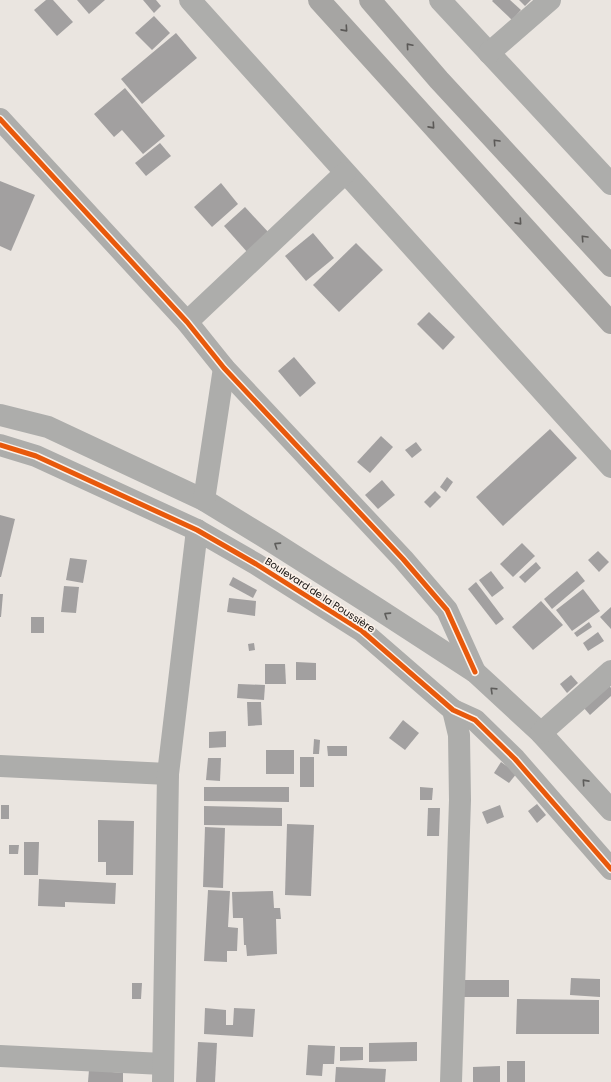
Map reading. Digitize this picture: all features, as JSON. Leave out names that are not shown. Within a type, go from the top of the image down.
[{"type":"main road","points":[[319,0],[611,323]]},
{"type":"main road","points":[[370,0],[444,86],[611,266]]},
{"type":"street","points":[[190,0],[611,467]]},
{"type":"street","points":[[440,0],[611,184]]},
{"type":"street","points":[[489,53],[550,0]]},
{"type":"street","points":[[0,119],[187,322],[224,368],[403,559],[447,610],[475,672]]},
{"type":"street","points":[[187,322],[345,173]]},
{"type":"street","points":[[204,500],[224,368]]},
{"type":"street","name":"Boulevard de la Poussière","points":[[0,415],[48,428],[204,500],[271,541],[475,672],[541,733],[611,810]]},
{"type":"street","name":"Boulevard de la Poussière","points":[[0,445],[36,456],[197,530],[256,564],[362,631],[453,710],[475,720],[515,759],[611,869]]},
{"type":"street","points":[[0,1056],[163,1073],[168,774],[197,530]]},
{"type":"street","points":[[541,733],[611,671]]},
{"type":"street","points":[[451,1082],[460,800],[459,735],[453,710]]},
{"type":"street","points":[[0,766],[168,774]]},
{"type":"building","points":[[46,0],[53,0],[73,22],[57,36],[34,10]]},
{"type":"building","points":[[77,0],[105,0],[89,14]]},
{"type":"building","points":[[143,0],[156,0],[161,6],[154,13]]},
{"type":"building","points":[[510,0],[521,10],[512,20],[492,1]]},
{"type":"building","points":[[519,0],[531,0],[525,6]]},
{"type":"building","points":[[154,16],[170,33],[152,50],[135,33]]},
{"type":"building","points":[[176,33],[197,58],[142,104],[121,79]]},
{"type":"building","points":[[125,88],[165,136],[143,154],[122,130],[114,137],[94,114]]},
{"type":"building","points":[[160,143],[171,156],[146,176],[135,163]]},
{"type":"building","points":[[0,181],[35,195],[11,251],[0,246]]},
{"type":"building","points":[[221,183],[238,204],[212,227],[194,207]]},
{"type":"building","points":[[245,207],[270,234],[248,253],[224,226]]},
{"type":"building","points":[[313,233],[334,258],[306,281],[285,256]]},
{"type":"building","points":[[356,243],[383,270],[339,312],[313,285]]},
{"type":"building","points":[[429,312],[455,337],[443,350],[417,324]]},
{"type":"building","points":[[294,357],[316,383],[300,397],[278,371]]},
{"type":"building","points":[[550,429],[577,458],[503,526],[476,497]]},
{"type":"building","points":[[381,436],[393,447],[370,473],[357,462]]},
{"type":"building","points":[[416,442],[422,450],[412,458],[405,450]]},
{"type":"building","points":[[447,477],[453,482],[446,492],[440,487]]},
{"type":"building","points":[[382,480],[395,495],[378,509],[365,495]]},
{"type":"building","points":[[435,491],[441,497],[430,508],[424,502]]},
{"type":"building","points":[[0,515],[15,519],[1,577],[0,577]]},
{"type":"building","points":[[522,543],[535,556],[513,577],[500,564]]},
{"type":"building","points":[[598,551],[609,562],[599,572],[588,560]]},
{"type":"building","points":[[70,558],[87,560],[83,583],[66,580]]},
{"type":"building","points":[[536,562],[541,568],[525,583],[519,577]]},
{"type":"building","points":[[491,571],[504,588],[492,597],[479,580]]},
{"type":"building","points":[[577,571],[585,581],[552,609],[544,599]]},
{"type":"building","points":[[233,577],[257,590],[253,598],[229,585]]},
{"type":"building","points":[[476,582],[504,619],[496,625],[468,589]]},
{"type":"building","points":[[64,586],[79,587],[76,613],[61,612]]},
{"type":"building","points":[[583,589],[600,611],[572,631],[556,610]]},
{"type":"building","points":[[0,594],[3,594],[1,617],[0,617]]},
{"type":"building","points":[[229,598],[256,601],[255,616],[227,612]]},
{"type":"building","points":[[541,601],[563,625],[533,650],[512,627]]},
{"type":"building","points":[[611,607],[611,629],[600,617]]},
{"type":"building","points":[[31,617],[44,617],[44,633],[31,633]]},
{"type":"building","points":[[589,622],[592,627],[577,637],[574,633]]},
{"type":"building","points":[[598,632],[604,641],[588,651],[583,643]]},
{"type":"building","points":[[254,643],[255,650],[249,651],[248,644]]},
{"type":"building","points":[[296,662],[316,663],[316,680],[296,680]]},
{"type":"building","points":[[265,664],[285,664],[286,684],[265,684]]},
{"type":"building","points":[[571,675],[578,683],[567,693],[560,684]]},
{"type":"building","points":[[238,684],[265,685],[264,700],[237,698]]},
{"type":"building","points":[[608,684],[611,688],[611,696],[590,715],[583,707]]},
{"type":"building","points":[[247,702],[261,702],[262,725],[248,726]]},
{"type":"building","points":[[403,720],[419,733],[405,750],[389,738]]},
{"type":"building","points":[[226,731],[226,747],[209,748],[209,732]]},
{"type":"building","points":[[314,739],[320,740],[319,754],[313,754]]},
{"type":"building","points":[[327,746],[347,746],[347,756],[328,756]]},
{"type":"building","points":[[266,750],[294,750],[294,774],[266,774]]},
{"type":"building","points":[[300,757],[314,757],[314,787],[300,787]]},
{"type":"building","points":[[208,758],[221,758],[220,781],[206,780]]},
{"type":"building","points":[[501,762],[517,773],[509,783],[494,773]]},
{"type":"building","points":[[204,787],[289,787],[289,802],[204,801]]},
{"type":"building","points":[[420,787],[433,788],[432,800],[420,800]]},
{"type":"building","points":[[537,804],[546,815],[537,823],[528,811]]},
{"type":"building","points":[[1,805],[9,805],[9,819],[1,819]]},
{"type":"building","points":[[500,805],[504,817],[487,824],[482,812]]},
{"type":"building","points":[[204,806],[282,808],[282,826],[204,825]]},
{"type":"building","points":[[428,808],[440,808],[439,836],[427,836]]},
{"type":"building","points":[[98,820],[134,821],[133,875],[106,875],[106,862],[98,862]]},
{"type":"building","points":[[287,824],[314,825],[311,896],[285,895]]},
{"type":"building","points":[[205,827],[225,828],[223,888],[203,887]]},
{"type":"building","points":[[24,842],[39,842],[38,875],[24,875]]},
{"type":"building","points":[[9,845],[19,845],[18,854],[9,854]]},
{"type":"building","points":[[39,879],[116,883],[115,904],[65,902],[65,907],[38,906]]},
{"type":"building","points":[[208,890],[230,891],[228,927],[238,928],[237,951],[227,951],[227,962],[204,961]]},
{"type":"building","points":[[273,891],[274,908],[280,908],[281,919],[276,919],[277,954],[247,956],[246,945],[244,945],[243,918],[233,918],[232,892]]},
{"type":"building","points":[[571,978],[600,979],[600,997],[570,995]]},
{"type":"building","points":[[464,980],[509,980],[509,997],[464,997]]},
{"type":"building","points":[[132,983],[142,983],[141,999],[132,999]]},
{"type":"building","points":[[517,999],[599,1000],[599,1034],[516,1034]]},
{"type":"building","points":[[205,1008],[226,1010],[226,1025],[233,1025],[234,1008],[255,1009],[253,1037],[204,1034]]},
{"type":"building","points":[[198,1042],[217,1043],[215,1082],[196,1082]]},
{"type":"building","points":[[417,1042],[417,1061],[369,1062],[369,1043]]},
{"type":"building","points":[[308,1045],[335,1046],[334,1064],[323,1064],[322,1076],[306,1075]]},
{"type":"building","points":[[340,1047],[363,1047],[363,1060],[340,1061]]},
{"type":"building","points":[[507,1061],[525,1061],[525,1082],[507,1082]]},
{"type":"building","points":[[500,1066],[500,1082],[473,1082],[473,1067]]},
{"type":"building","points":[[336,1067],[386,1069],[385,1082],[335,1082]]},
{"type":"building","points":[[89,1070],[123,1073],[123,1082],[88,1082]]},
{"type":"cycle path","points":[[0,119],[187,322],[224,368],[403,559],[447,610],[475,672]]},
{"type":"cycle path","points":[[0,445],[36,456],[197,530],[256,564],[362,631],[453,710],[475,720],[515,759],[611,869]]}]
